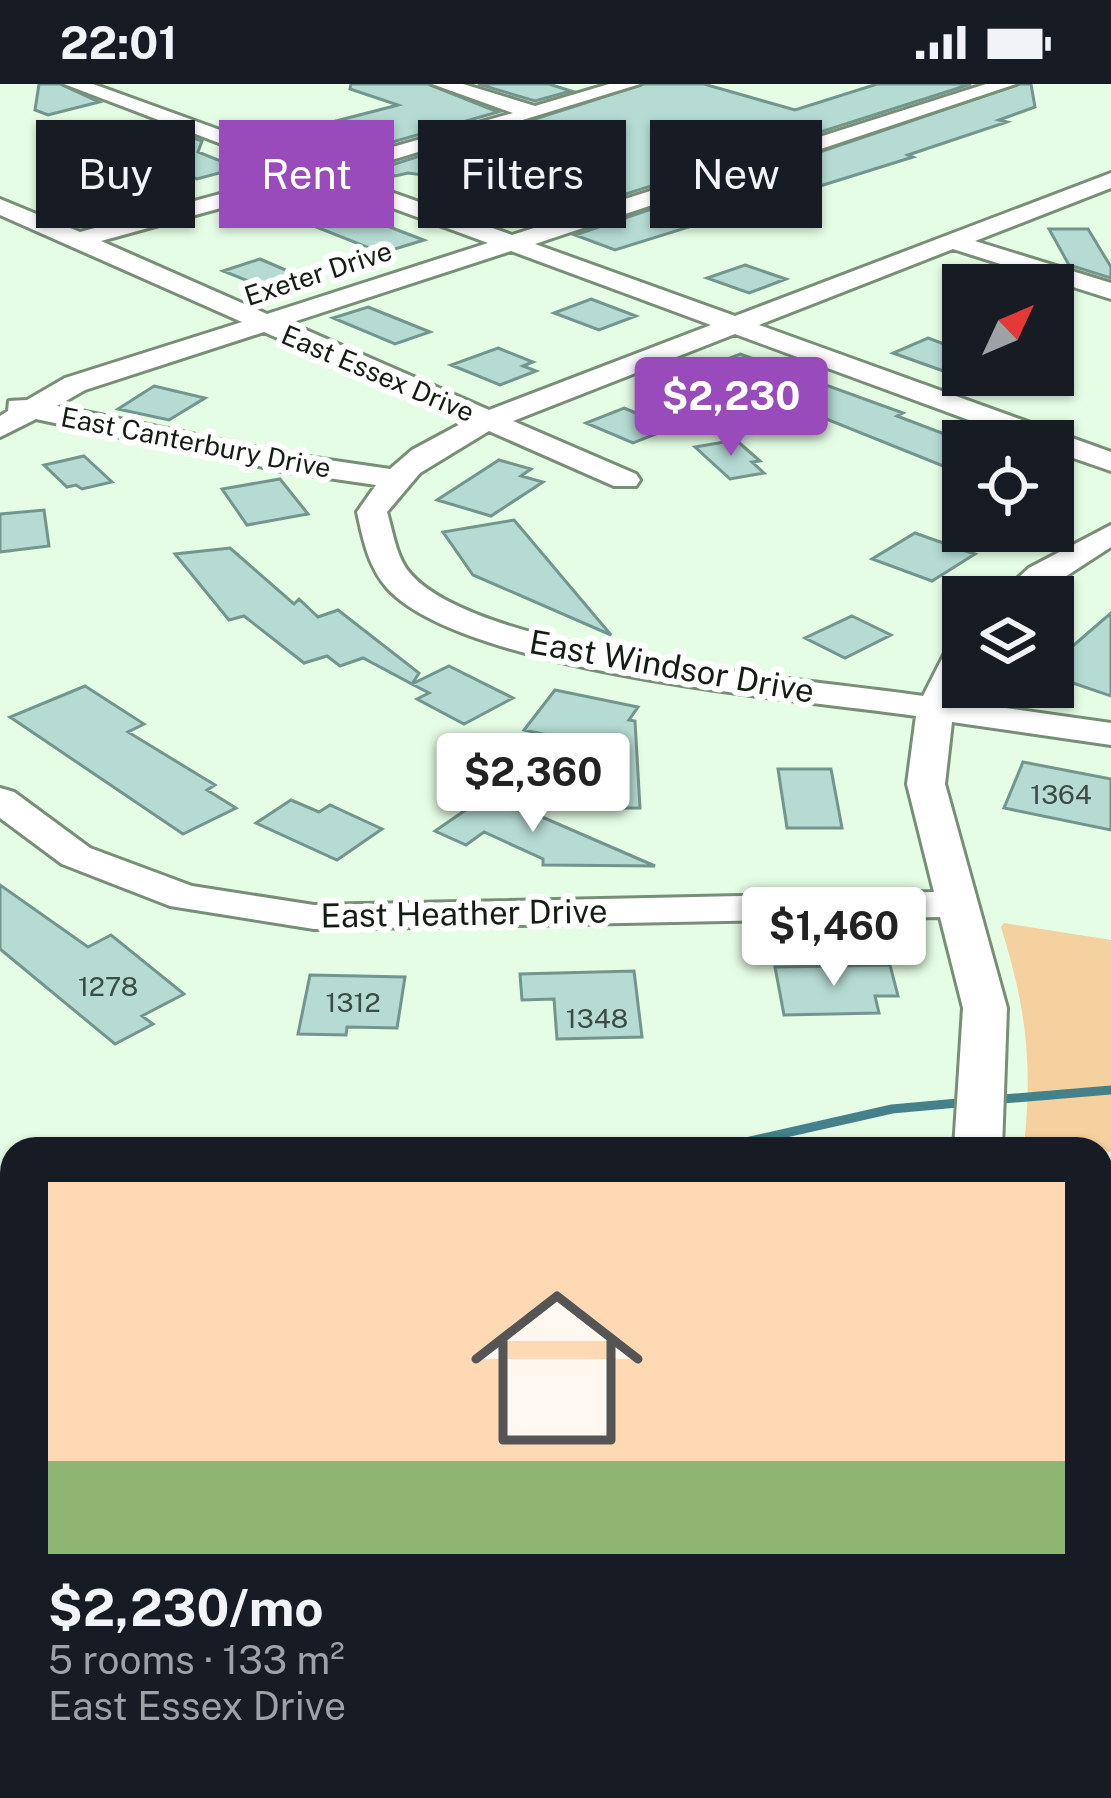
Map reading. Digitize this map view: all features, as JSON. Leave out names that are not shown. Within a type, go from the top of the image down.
[{"type":"street","points":[[74,84],[219,137]]},
{"type":"street","points":[[442,84],[532,112]]},
{"type":"street","points":[[394,153],[630,84]]},
{"type":"street","name":"Exeter Drive","points":[[0,428],[13,406],[75,384],[1006,84]]},
{"type":"street","points":[[393,478],[434,448],[489,420],[1111,180]]},
{"type":"street","points":[[394,200],[1111,462]]},
{"type":"street","points":[[78,240],[219,202]]},
{"type":"street","name":"East Essex Drive","points":[[0,206],[625,480]]},
{"type":"street","points":[[956,242],[1111,291]]},
{"type":"street","name":"East Canterbury Drive","points":[[13,406],[287,464],[393,478]]},
{"type":"street","name":"East Windsor Drive","points":[[393,478],[372,512],[380,548],[400,581],[434,605],[494,634],[578,656],[1111,734]]},
{"type":"street","points":[[1039,576],[1111,534]]},
{"type":"street","points":[[942,692],[934,709],[926,784],[985,1008],[979,1137]]},
{"type":"street","name":"East Heather Drive","points":[[0,800],[76,856],[184,897],[314,917],[954,904]]},
{"type":"shaded area","points":[[1004,923],[1111,940],[1111,1137],[1025,1137],[1025,1035],[1001,927]]},
{"type":"building","points":[[39,84],[60,84],[99,102],[48,115],[35,110]]},
{"type":"building","points":[[351,84],[428,84],[498,112],[470,120],[418,120],[418,135],[394,142],[394,120],[340,120],[398,105],[350,89]]},
{"type":"building","points":[[478,84],[549,84],[571,91],[535,101]]},
{"type":"building","points":[[644,84],[704,84],[795,110],[877,84],[971,84],[822,131],[822,120],[650,120],[650,186],[626,194],[626,120],[532,120]]},
{"type":"building","points":[[1031,84],[1035,107],[999,120],[1007,122],[822,185],[822,151]]},
{"type":"building","points":[[195,138],[202,141],[198,152],[219,160],[219,173],[197,179]]},
{"type":"building","points":[[418,157],[418,174],[394,176],[394,164]]},
{"type":"building","points":[[650,210],[650,228],[685,228],[615,250],[575,235],[596,228],[626,228],[626,218]]},
{"type":"building","points":[[319,228],[393,228],[424,240],[382,253]]},
{"type":"building","points":[[1049,229],[1088,229],[1111,267],[1111,278],[1074,264],[1068,264]]},
{"type":"building","points":[[260,259],[295,274],[258,285],[223,271]]},
{"type":"building","points":[[745,265],[786,279],[749,293],[707,278]]},
{"type":"building","points":[[591,299],[636,316],[599,330],[554,313]]},
{"type":"building","points":[[368,307],[430,332],[395,344],[333,318]]},
{"type":"building","points":[[928,338],[942,343],[942,370],[893,353]]},
{"type":"building","points":[[498,348],[533,362],[523,366],[536,371],[500,385],[451,365]]},
{"type":"building","points":[[740,354],[903,413],[897,416],[942,433],[942,466],[702,369]]},
{"type":"building","points":[[154,386],[205,398],[169,420],[118,409]]},
{"type":"building","points":[[624,408],[671,428],[633,443],[586,423]]},
{"type":"building","points":[[736,440],[760,461],[752,462],[764,473],[730,479],[695,447]]},
{"type":"building","points":[[84,456],[112,482],[82,489],[67,487],[44,465]]},
{"type":"building","points":[[499,460],[531,469],[521,476],[543,482],[491,516],[437,500]]},
{"type":"building","points":[[280,479],[308,514],[247,525],[222,489]]},
{"type":"building","points":[[44,510],[49,546],[0,552],[0,514]]},
{"type":"building","points":[[514,520],[611,635],[473,575],[443,532]]},
{"type":"building","points":[[915,533],[942,542],[942,552],[975,554],[932,581],[872,559]]},
{"type":"building","points":[[230,548],[294,604],[299,599],[318,617],[338,610],[419,673],[412,684],[363,658],[340,666],[327,656],[304,663],[244,616],[229,620],[175,554]]},
{"type":"building","points":[[1111,613],[1111,696],[1074,683],[1074,645]]},
{"type":"building","points":[[852,616],[891,635],[845,658],[805,638]]},
{"type":"building","points":[[449,666],[513,698],[464,724],[417,699],[429,693],[412,684]]},
{"type":"building","points":[[85,686],[144,724],[128,732],[215,785],[207,790],[236,808],[183,834],[10,717]]},
{"type":"building","points":[[555,690],[638,707],[629,720],[635,721],[640,808],[601,808],[599,746],[524,730]]},
{"type":"building","points":[[1023,762],[1111,779],[1111,830],[1004,808]]},
{"type":"building","points":[[778,769],[831,769],[842,828],[787,828]]},
{"type":"building","points":[[489,794],[655,866],[543,865],[543,859],[484,832],[466,845],[435,831]]},
{"type":"building","points":[[291,800],[319,812],[330,805],[382,829],[337,860],[256,823]]},
{"type":"building","points":[[0,885],[88,947],[111,935],[184,994],[142,1016],[153,1024],[115,1044],[0,949]]},
{"type":"building","points":[[890,965],[898,996],[875,996],[879,1013],[784,1015],[775,967]]},
{"type":"building","points":[[634,971],[642,1037],[557,1039],[554,999],[522,1000],[520,974]]},
{"type":"building","points":[[310,975],[405,977],[397,1028],[347,1027],[346,1035],[298,1034]]},
{"type":"waterway","points":[[991,1100],[1111,1090]]},
{"type":"waterway","points":[[768,1137],[892,1109],[969,1102]]}]
